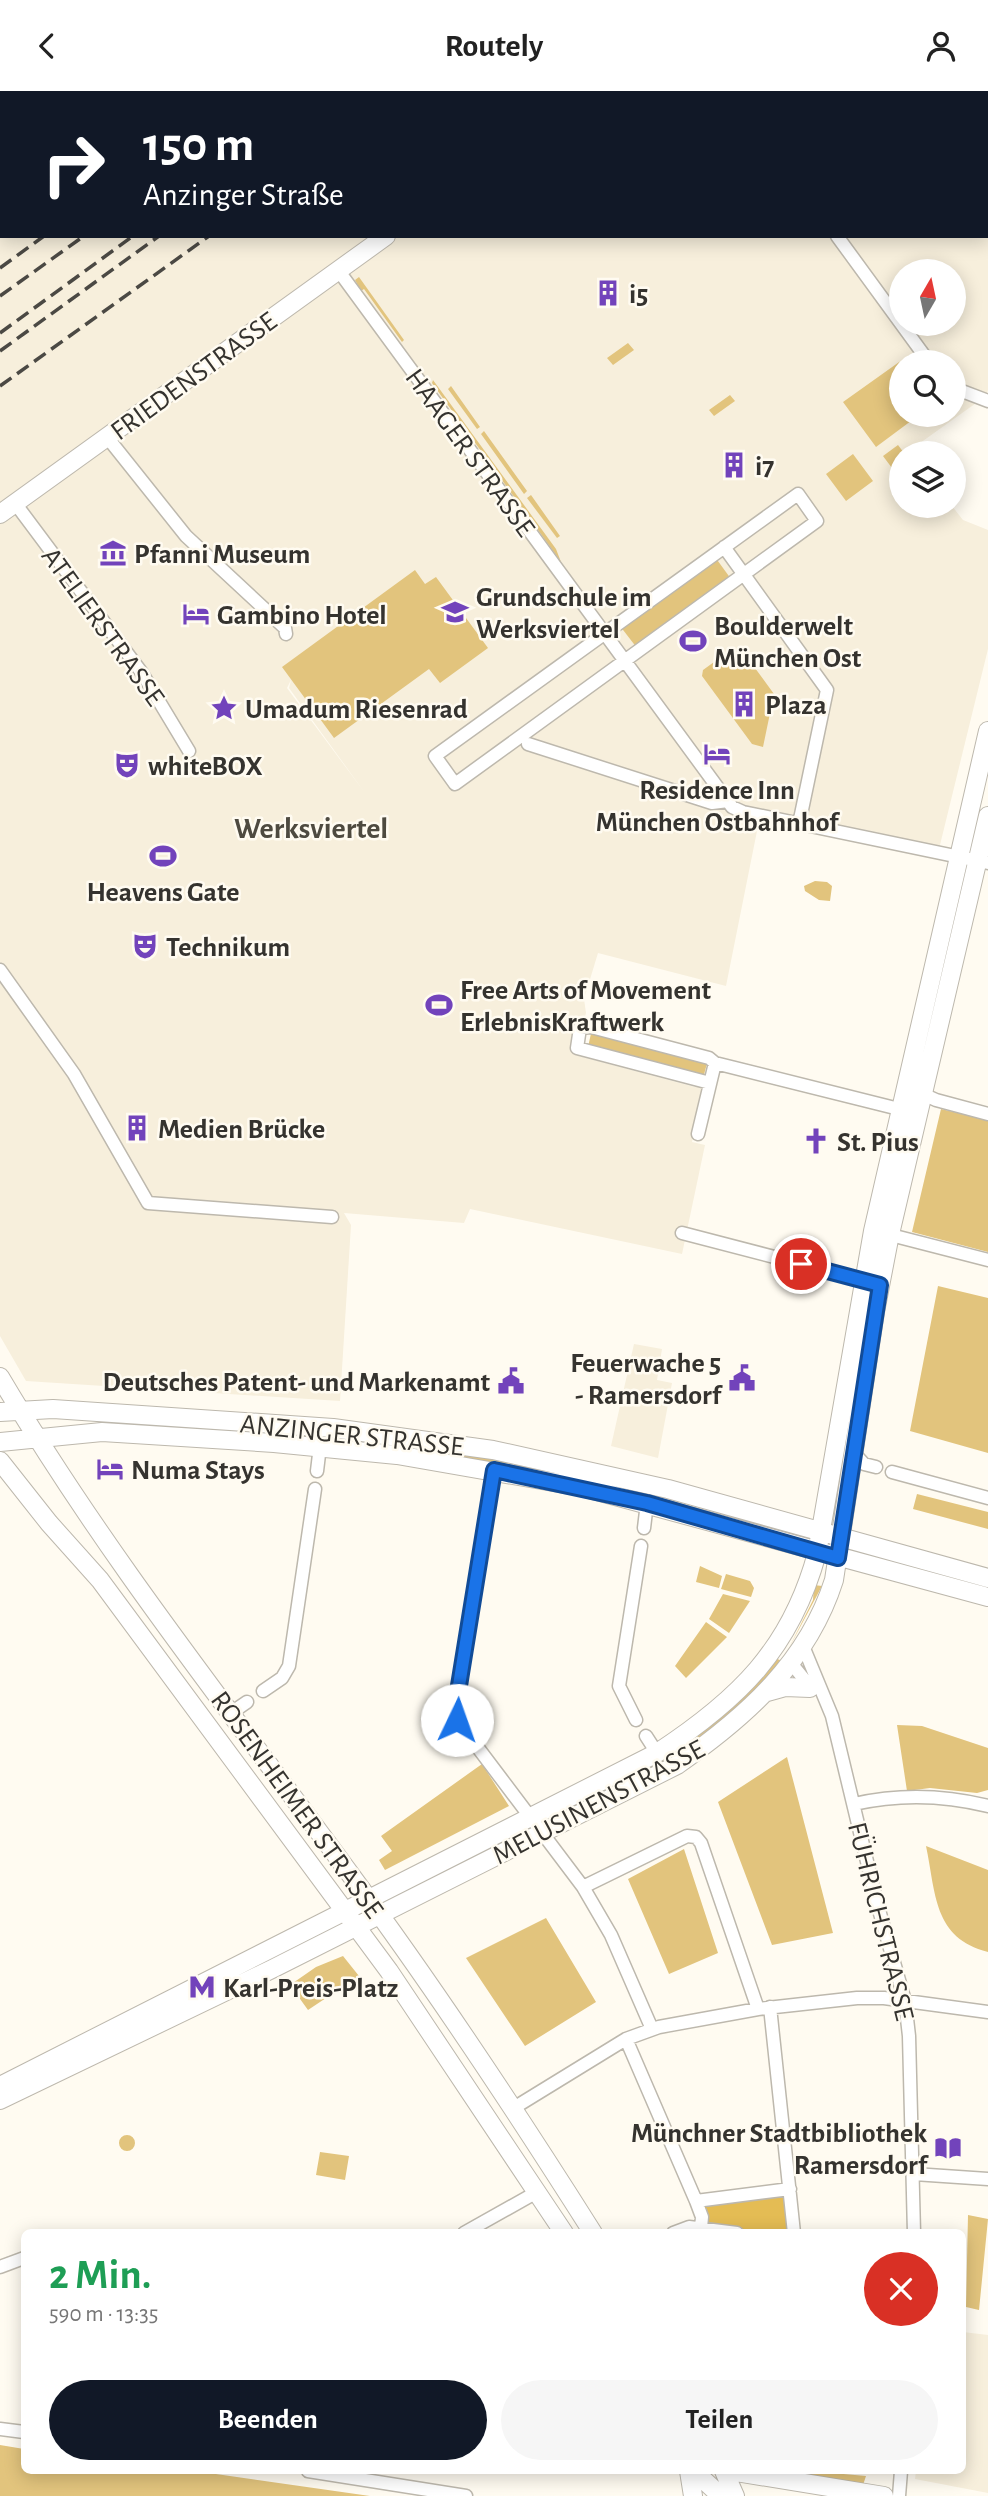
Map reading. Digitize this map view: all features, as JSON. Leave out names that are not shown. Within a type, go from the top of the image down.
[{"type":"main road","name":"FRIEDENSTRASSE","points":[[0,514],[383,238]]},
{"type":"main road","points":[[881,1233],[913,1090],[958,857],[988,731]]},
{"type":"main road","points":[[872,1282],[899,1109],[913,1090],[982,862],[988,817]]},
{"type":"main road","name":"MELUSINENSTRASSE","points":[[351,1920],[541,1833],[677,1765],[727,1731],[767,1692],[791,1663],[803,1646],[831,1591],[854,1453],[872,1282]]},
{"type":"main road","name":"MELUSINENSTRASSE","points":[[375,1908],[525,1813],[657,1753],[706,1721],[727,1703],[779,1641],[804,1593],[817,1552],[872,1282]]},
{"type":"main road","name":"ROSENHEIMER STRASSE","points":[[0,1377],[36,1438],[117,1558],[375,1908],[590,2229]]},
{"type":"main road","name":"ANZINGER STRASSE","points":[[0,1412],[53,1409],[333,1428],[431,1440],[587,1469],[988,1578]]},
{"type":"main road","name":"ANZINGER STRASSE","points":[[0,1442],[102,1432],[320,1446],[494,1470],[647,1503],[838,1558],[988,1597]]},
{"type":"main road","name":"ROSENHEIMER STRASSE","points":[[0,1461],[49,1523],[100,1580],[396,1981],[561,2229]]},
{"type":"main road","points":[[779,1641],[791,1663]]},
{"type":"main road","points":[[767,1692],[785,1687],[817,1693]]},
{"type":"main road","points":[[0,2086],[351,1920]]},
{"type":"main road","points":[[0,2100],[351,1920]]},
{"type":"main road","points":[[691,2474],[693,2496]]},
{"type":"main road","points":[[695,2474],[721,2496]]},
{"type":"main road","points":[[725,2474],[735,2496]]},
{"type":"main road","points":[[748,2474],[884,2496]]},
{"type":"street","points":[[838,238],[920,350]]},
{"type":"street","name":"HAAGER STRASSE","points":[[338,270],[727,801]]},
{"type":"street","points":[[966,393],[988,401]]},
{"type":"street","points":[[107,437],[186,536],[285,628],[286,634]]},
{"type":"street","points":[[798,494],[817,521],[454,784],[435,756],[724,547],[798,494]]},
{"type":"street","name":"ATELIERSTRASSE","points":[[15,503],[142,673],[189,751]]},
{"type":"street","points":[[724,547],[827,690],[799,824]]},
{"type":"street","points":[[528,744],[712,803],[727,801],[743,812],[982,862]]},
{"type":"street","points":[[0,970],[74,1073],[148,1203],[332,1217]]},
{"type":"street","points":[[710,1083],[577,1048],[575,1045],[580,1028],[585,1025],[709,1058],[715,1063],[899,1109]]},
{"type":"street","points":[[698,1134],[715,1063]]},
{"type":"street","points":[[913,1090],[988,1114]]},
{"type":"street","points":[[881,1233],[988,1260]]},
{"type":"street","points":[[682,1234],[872,1282]]},
{"type":"street","points":[[317,1471],[320,1446]]},
{"type":"street","points":[[854,1453],[864,1464],[876,1467]]},
{"type":"street","points":[[494,1470],[456,1716],[463,1730],[583,1887],[611,1935],[652,2029]]},
{"type":"street","points":[[892,1472],[988,1497]]},
{"type":"street","points":[[263,1691],[282,1678],[289,1666],[315,1489]]},
{"type":"street","points":[[644,1528],[647,1503]]},
{"type":"street","points":[[636,1720],[620,1686],[641,1546]]},
{"type":"street","name":"FÜHRICHSTRASSE","points":[[803,1646],[854,1804],[877,1903],[905,2001],[914,2173],[914,2229]]},
{"type":"street","name":"FÜHRICHSTRASSE","points":[[791,1663],[817,1693]]},
{"type":"street","points":[[231,1713],[247,1702]]},
{"type":"street","points":[[646,1736],[657,1753]]},
{"type":"street","points":[[854,1804],[897,1797],[928,1797],[988,1806]]},
{"type":"street","points":[[583,1887],[687,1836],[696,1837],[701,1843],[764,2008],[794,2229]]},
{"type":"street","points":[[512,2109],[626,2039],[652,2029],[764,2008],[857,1998],[905,2001],[988,2012]]},
{"type":"street","points":[[626,2039],[696,2200],[702,2217],[701,2228]]},
{"type":"street","points":[[914,2173],[988,2179]]},
{"type":"street","points":[[696,2200],[790,2189]]},
{"type":"street","points":[[471,2229],[537,2192]]},
{"type":"street","points":[[684,2229],[708,2229]]},
{"type":"street","points":[[0,2267],[21,2259]]},
{"type":"street","points":[[0,2429],[21,2432]]},
{"type":"street","points":[[349,2474],[466,2496]]},
{"type":"street","points":[[899,2496],[901,2474]]},
{"type":"shaded area","points":[[0,238],[988,238],[986,396],[966,410],[966,350],[889,350],[889,427],[942,427],[923,441],[889,441],[889,518],[961,518],[988,530],[988,649],[939,849],[760,816],[726,986],[598,953],[584,999],[586,1013],[575,1055],[695,1087],[711,1060],[692,1142],[705,1145],[682,1254],[470,1209],[464,1223],[344,1213],[351,1225],[340,1401],[26,1381],[0,1336]],"holes":[[[291,680],[289,688],[365,793],[287,688]]]},
{"type":"shaded area","points":[[359,277],[404,340],[402,342],[364,289],[361,291],[355,280]]},
{"type":"shaded area","points":[[628,343],[634,350],[613,365],[607,358]]},
{"type":"shaded area","points":[[889,369],[889,427],[903,427],[876,447],[843,402]]},
{"type":"shaded area","points":[[433,380],[556,549],[561,562],[432,383]]},
{"type":"shaded area","points":[[451,386],[480,427],[477,429],[448,389]]},
{"type":"shaded area","points":[[730,395],[735,401],[714,416],[709,410]]},
{"type":"shaded area","points":[[484,431],[527,491],[524,494],[481,434]]},
{"type":"shaded area","points":[[889,452],[889,464],[883,456]]},
{"type":"shaded area","points":[[853,454],[873,481],[846,501],[826,474]]},
{"type":"shaded area","points":[[531,495],[560,536],[557,538],[527,498]]},
{"type":"shaded area","points":[[715,557],[731,579],[637,648],[620,626]]},
{"type":"shaded area","points":[[415,570],[425,584],[436,577],[488,648],[440,683],[429,669],[334,738],[282,667]]},
{"type":"shaded area","points":[[732,649],[747,669],[755,668],[774,694],[763,747],[752,744],[702,676],[703,670]]},
{"type":"shaded area","points":[[815,881],[827,882],[832,886],[830,901],[819,900],[805,891],[804,886]]},
{"type":"shaded area","points":[[592,1029],[708,1060],[703,1078],[588,1047]]},
{"type":"shaded area","points":[[941,1109],[988,1120],[988,1252],[912,1232]]},
{"type":"shaded area","points":[[938,1286],[988,1298],[988,1453],[910,1431]]},
{"type":"shaded area","points":[[634,1344],[662,1349],[657,1380],[672,1383],[658,1458],[611,1446]]},
{"type":"shaded area","points":[[359,1437],[459,1450],[514,1463],[500,1464],[359,1444]]},
{"type":"shaded area","points":[[917,1494],[988,1512],[988,1529],[913,1509]]},
{"type":"shaded area","points":[[700,1566],[722,1576],[719,1588],[696,1582]]},
{"type":"shaded area","points":[[726,1574],[750,1581],[754,1588],[751,1597],[721,1589]]},
{"type":"shaded area","points":[[814,1585],[822,1586],[790,1646],[813,1600]]},
{"type":"shaded area","points":[[723,1594],[750,1601],[729,1633],[709,1619]]},
{"type":"shaded area","points":[[706,1622],[727,1637],[686,1678],[675,1666]]},
{"type":"shaded area","points":[[774,1658],[780,1660],[780,1664],[746,1703],[697,1744],[554,1820],[550,1818],[551,1813],[699,1734],[740,1698]]},
{"type":"shaded area","points":[[897,1725],[922,1726],[988,1748],[988,1790],[977,1793],[930,1788],[907,1791]]},
{"type":"shaded area","points":[[787,1757],[833,1933],[772,1945],[718,1802]]},
{"type":"shaded area","points":[[482,1764],[509,1806],[385,1870],[379,1860],[392,1851],[381,1836]]},
{"type":"shaded area","points":[[926,1846],[988,1870],[988,1952],[970,1945],[947,1925],[936,1897]]},
{"type":"shaded area","points":[[684,1849],[718,1953],[669,1974],[628,1879]]},
{"type":"shaded area","points":[[546,1918],[596,2002],[525,2046],[466,1958]]},
{"type":"shaded area","points":[[343,1956],[359,1976],[308,2010],[290,1985],[316,1967]]},
{"type":"shaded area","points":[[124,2135],[130,2135],[135,2143],[133,2149],[124,2151],[119,2146],[119,2140]]},
{"type":"shaded area","points":[[320,2152],[349,2156],[345,2180],[316,2175]]},
{"type":"shaded area","points":[[786,2193],[790,2229],[731,2229],[708,2226],[704,2203]]},
{"type":"shaded area","points":[[968,2215],[988,2219],[979,2310],[966,2307]]},
{"type":"shaded area","points":[[966,2332],[988,2335],[988,2493],[915,2479],[916,2474],[966,2474]]},
{"type":"shaded area","points":[[0,2445],[21,2448],[21,2474],[216,2474],[370,2496],[0,2496]]},
{"type":"shaded area","points":[[810,2474],[866,2476],[863,2485],[811,2477]]},
{"type":"railway","points":[[0,268],[41,238]]},
{"type":"railway","points":[[0,296],[81,238]]},
{"type":"railway","points":[[0,333],[130,238]]},
{"type":"railway","points":[[0,351],[156,238]]},
{"type":"railway","points":[[0,386],[206,238]]},
{"type":"place","name":"i5","points":[[608,293]]},
{"type":"place","name":"i7","points":[[734,465]]},
{"type":"place","name":"Pfanni Museum","points":[[113,553]]},
{"type":"place","name":"Grundschule im Werksviertel","points":[[455,612]]},
{"type":"place","name":"Gambino Hotel","points":[[196,614]]},
{"type":"place","name":"Boulderwelt München Ost","points":[[693,641]]},
{"type":"place","name":"Plaza","points":[[744,704]]},
{"type":"place","name":"Umadum Riesenrad","points":[[224,708]]},
{"type":"place","name":"Residence Inn München Ostbahnhof","points":[[717,754]]},
{"type":"place","name":"whiteBOX","points":[[127,765]]},
{"type":"place","name":"Heavens Gate","points":[[163,856]]},
{"type":"place","name":"Technikum","points":[[145,946]]},
{"type":"place","name":"Free Arts of Movement ErlebnisKraftwerk","points":[[439,1005]]},
{"type":"place","name":"Medien Brücke","points":[[137,1128]]},
{"type":"place","name":"St. Pius","points":[[816,1141]]},
{"type":"place","name":"Feuerwache 5 - Ramersdorf","points":[[742,1378]]},
{"type":"place","name":"Deutsches Patent- und Markenamt","points":[[511,1381]]},
{"type":"place","name":"Numa Stays","points":[[110,1469]]},
{"type":"place","name":"Karl-Preis-Platz","points":[[202,1987]]},
{"type":"place","name":"Münchner Stadtbibliothek Ramersdorf","points":[[948,2148]]},
{"type":"district","name":"Werksviertel","points":[[311,828]]},
{"type":"route","points":[[457,1720],[457,1698],[494,1470],[647,1503],[838,1558],[880,1285],[801,1264]]}]
